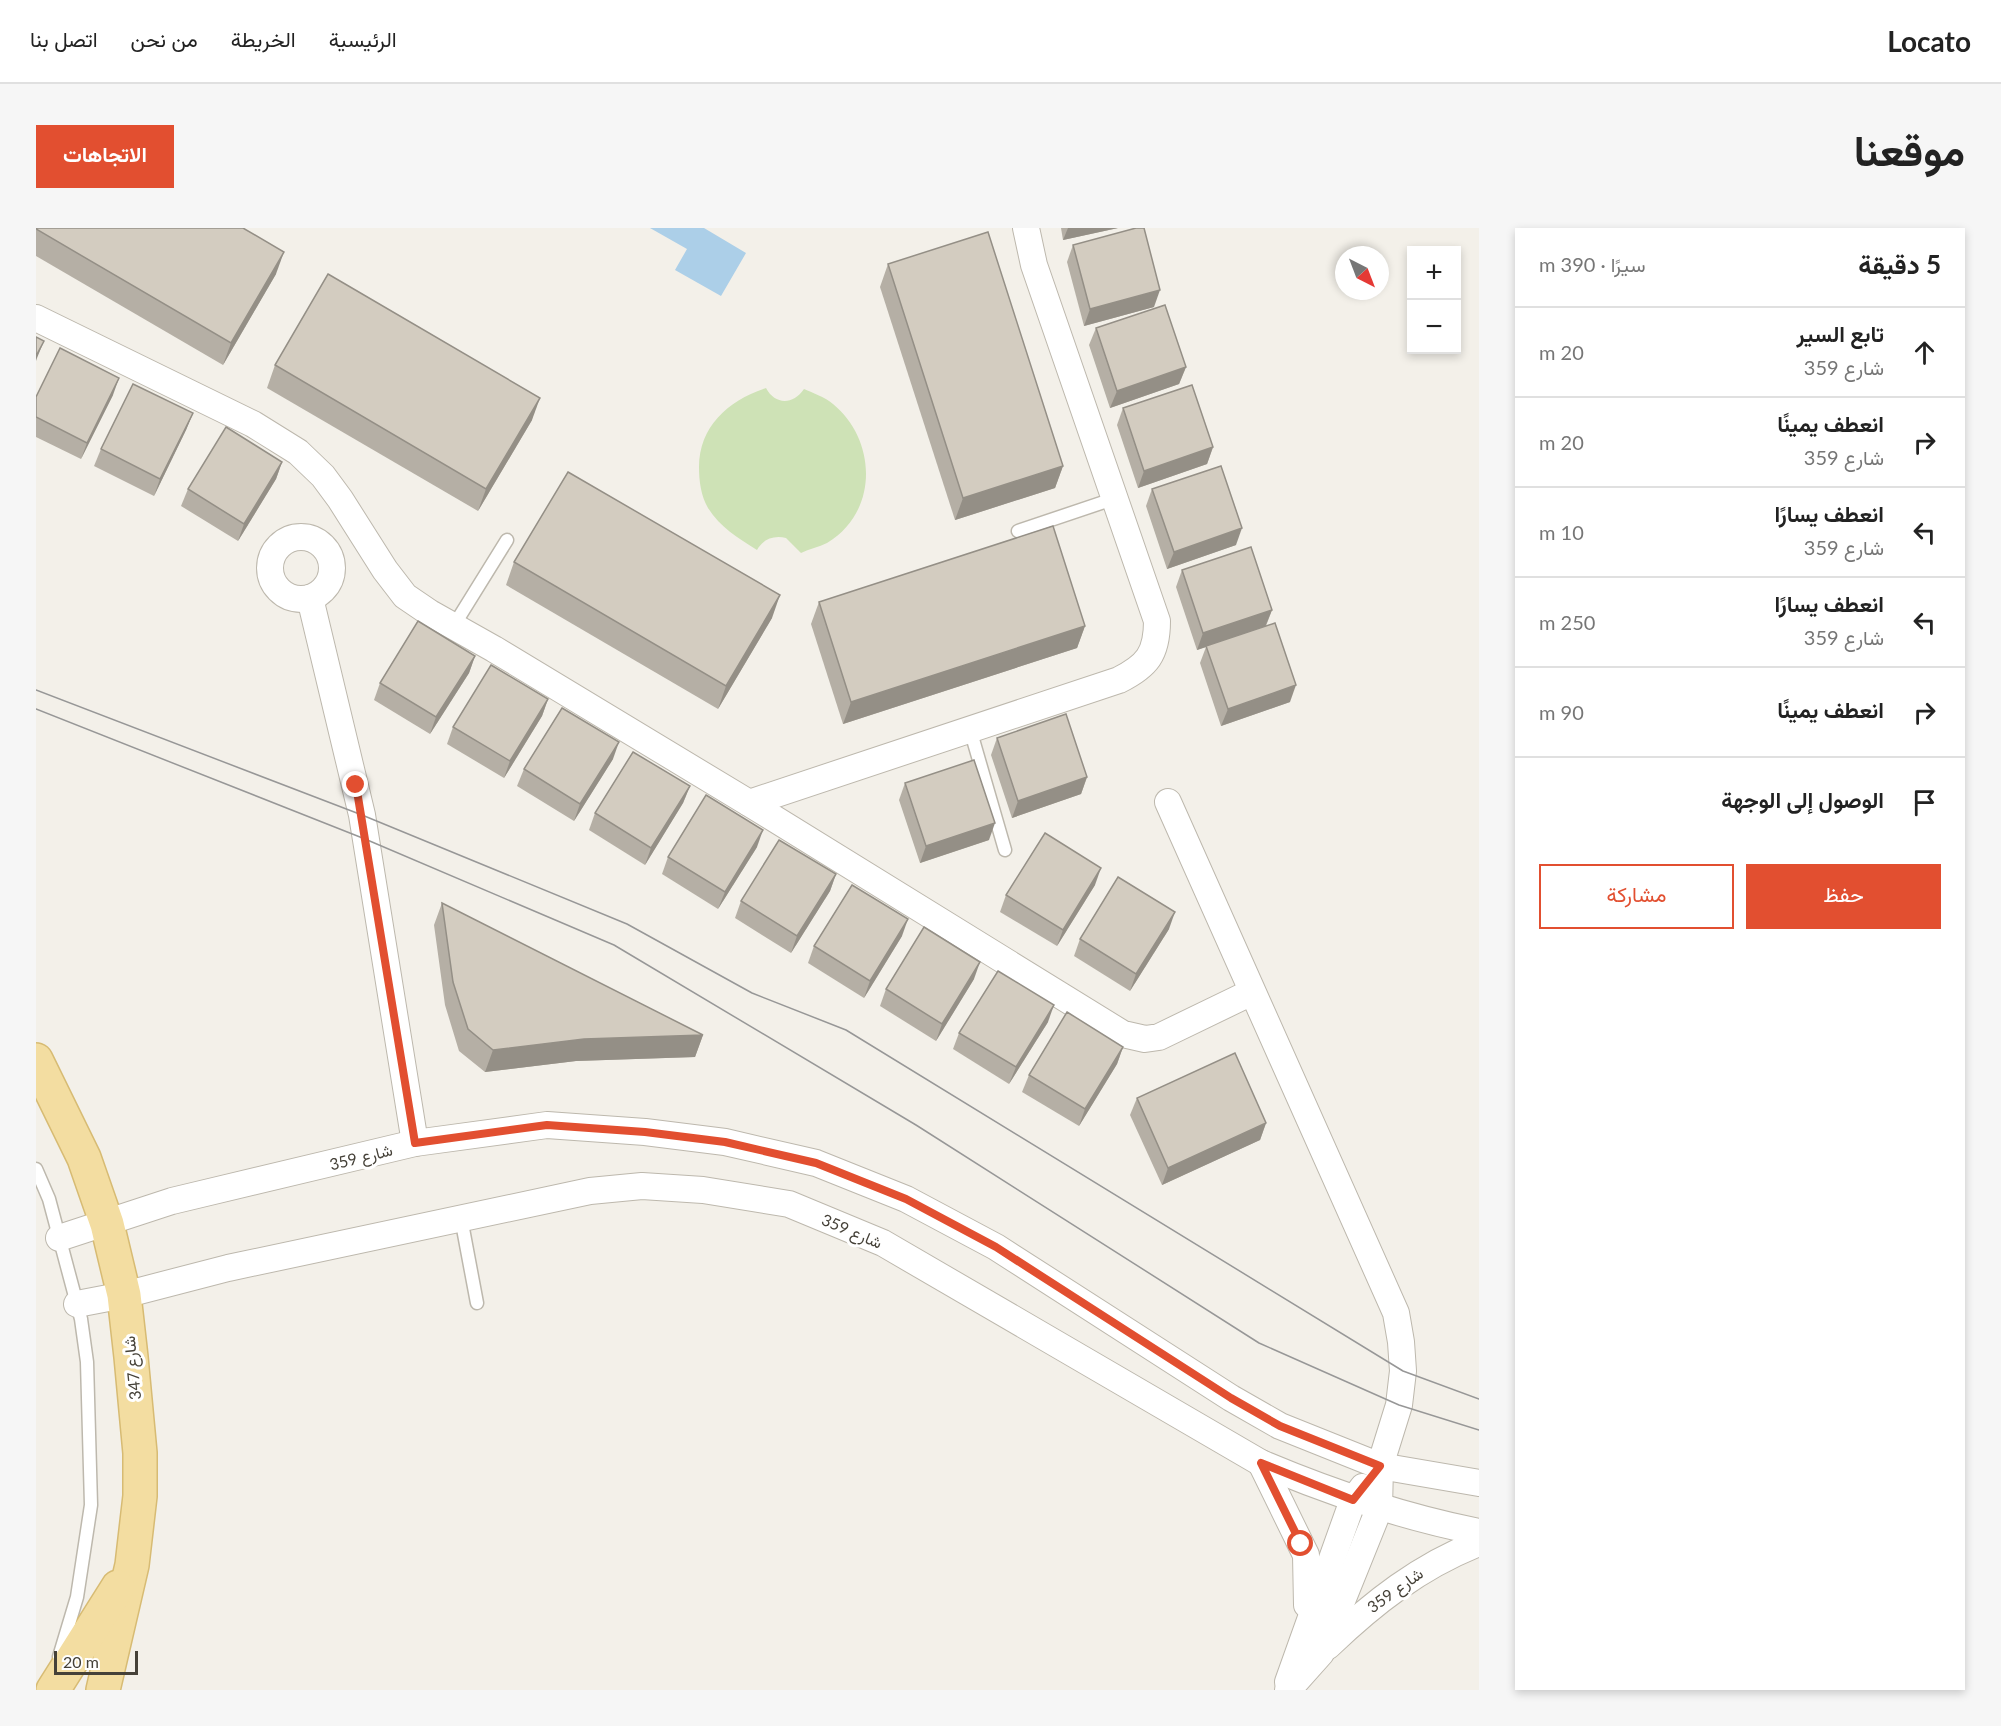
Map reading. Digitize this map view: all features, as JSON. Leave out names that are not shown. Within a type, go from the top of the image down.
[{"type":"main road","name":"شارع 347","points":[[36,1060],[84,1158],[107,1224],[124,1295],[140,1453],[140,1496],[132,1565],[103,1690]]},
{"type":"main road","points":[[51,1690],[132,1565]]},
{"type":"street","points":[[749,803],[1119,680],[1138,670],[1150,657],[1157,639],[1157,621],[1034,265],[1026,228]]},
{"type":"street","points":[[36,318],[253,424],[298,452],[323,476],[385,570],[405,596],[1129,1036],[1145,1040],[1159,1037],[1252,992]]},
{"type":"street","points":[[310,598],[362,815],[415,1143]]},
{"type":"street","points":[[1168,802],[1396,1313],[1403,1371],[1399,1405],[1380,1466]]},
{"type":"street","name":"شارع 359","points":[[59,1238],[172,1201],[415,1143],[547,1125],[645,1132],[725,1142],[816,1163],[906,1199],[996,1247],[1231,1398],[1280,1426],[1380,1466],[1479,1483]]},
{"type":"street","name":"شارع 359","points":[[77,1304],[124,1295],[228,1268],[590,1191],[642,1186],[703,1190],[789,1204],[883,1243],[1261,1463],[1379,1509],[1479,1532]]},
{"type":"street","name":"شارع 359","points":[[1261,1463],[1305,1555],[1308,1586],[1305,1628]]},
{"type":"street","name":"شارع 359","points":[[1287,1690],[1305,1628],[1353,1500],[1380,1466]]},
{"type":"street","name":"شارع 359","points":[[1321,1653],[1379,1509],[1380,1466]]},
{"type":"street","name":"شارع 359","points":[[1287,1690],[1362,1614],[1425,1568],[1479,1543]]},
{"type":"lane","points":[[1018,531],[1113,499]]},
{"type":"lane","points":[[453,627],[507,540]]},
{"type":"lane","points":[[970,729],[1005,850]]},
{"type":"lane","points":[[36,1169],[50,1199],[77,1304],[87,1362],[91,1505],[77,1597],[51,1690]]},
{"type":"lane","points":[[461,1218],[477,1303]]},
{"type":"green space","points":[[766,388],[774,398],[779,400],[795,398],[804,389],[833,404],[848,419],[858,437],[864,456],[866,475],[863,495],[856,513],[844,530],[827,543],[801,553],[786,538],[782,537],[766,541],[757,550],[750,546],[718,521],[706,503],[701,488],[700,452],[710,427],[729,407],[752,393]]},
{"type":"water","points":[[650,228],[704,228],[746,253],[721,296],[675,270],[687,249]]},
{"type":"building","points":[[36,228],[243,228],[284,252],[231,343]]},
{"type":"building","points":[[1136,228],[1144,228],[1160,290],[1090,309],[1073,245]]},
{"type":"building","points":[[988,232],[1063,466],[963,498],[888,264]]},
{"type":"building","points":[[328,274],[540,398],[486,489],[275,365]]},
{"type":"building","points":[[1165,305],[1186,367],[1117,391],[1096,328]]},
{"type":"building","points":[[36,337],[44,341],[36,356]]},
{"type":"building","points":[[60,348],[119,378],[87,443],[36,417],[36,397]]},
{"type":"building","points":[[133,384],[193,413],[160,479],[101,449]]},
{"type":"building","points":[[1192,385],[1213,447],[1144,471],[1123,408]]},
{"type":"building","points":[[226,427],[282,462],[244,524],[188,489]]},
{"type":"building","points":[[1221,466],[1242,528],[1174,552],[1152,489]]},
{"type":"building","points":[[568,472],[780,595],[726,686],[514,562]]},
{"type":"building","points":[[1053,526],[1085,626],[851,702],[819,602]]},
{"type":"building","points":[[1251,547],[1272,610],[1203,633],[1182,570]]},
{"type":"building","points":[[418,621],[475,656],[436,717],[380,683]]},
{"type":"building","points":[[1275,623],[1296,685],[1228,709],[1206,646]]},
{"type":"building","points":[[491,665],[548,699],[510,761],[453,727]]},
{"type":"building","points":[[562,708],[619,742],[580,804],[524,769]]},
{"type":"building","points":[[1066,714],[1087,777],[1018,801],[997,738]]},
{"type":"building","points":[[633,752],[690,786],[651,848],[595,813]]},
{"type":"building","points":[[974,760],[995,823],[926,846],[905,783]]},
{"type":"building","points":[[706,795],[763,830],[725,892],[668,857]]},
{"type":"building","points":[[1045,833],[1101,868],[1063,930],[1006,895]]},
{"type":"building","points":[[779,840],[836,874],[797,936],[741,901]]},
{"type":"building","points":[[1118,877],[1175,912],[1136,974],[1080,939]]},
{"type":"building","points":[[852,885],[908,919],[870,981],[814,946]]},
{"type":"building","points":[[442,903],[703,1035],[584,1039],[493,1050],[468,1029],[453,982]]},
{"type":"building","points":[[924,927],[980,962],[942,1024],[886,989]]},
{"type":"building","points":[[998,971],[1054,1005],[1016,1067],[959,1033]]},
{"type":"building","points":[[1067,1012],[1123,1047],[1085,1109],[1029,1075]]},
{"type":"building","points":[[1235,1053],[1266,1123],[1168,1168],[1137,1098]]},
{"type":"tram line","points":[[36,690],[362,815],[627,924],[752,993],[846,1030],[1403,1371],[1479,1399]]},
{"type":"tram line","points":[[36,709],[365,839],[614,945],[916,1125],[1259,1343],[1399,1405],[1479,1430]]},
{"type":"route","points":[[356,785],[415,1143],[547,1125],[645,1132],[725,1142],[816,1163],[906,1199],[996,1247],[1231,1398],[1280,1426],[1325,1446],[1380,1466],[1353,1500],[1261,1463],[1301,1544]]}]
